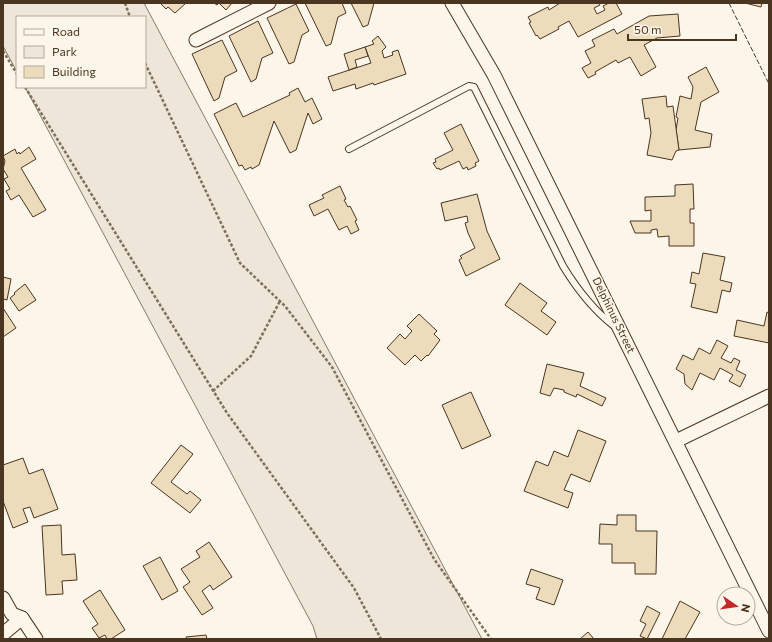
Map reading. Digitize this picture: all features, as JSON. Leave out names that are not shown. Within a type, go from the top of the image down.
[{"type":"street","points":[[196,40],[269,3]]},
{"type":"street","name":"Delphinus Street","points":[[452,3],[494,75],[769,630]]},
{"type":"street","points":[[676,441],[769,396]]},
{"type":"street","points":[[3,598],[12,614],[22,618],[36,639]]},
{"type":"street","points":[[3,634],[22,618]]},
{"type":"lane","points":[[349,149],[469,86],[474,87],[563,266],[577,290],[588,303],[622,332]]},
{"type":"path","points":[[125,3],[130,16]]},
{"type":"path","points":[[3,51],[16,72]]},
{"type":"path","points":[[146,65],[240,263],[280,301],[332,367],[434,559],[491,639]]},
{"type":"path","points":[[26,88],[212,391],[354,588],[381,639]]},
{"type":"path","points":[[212,391],[250,356],[280,301]]},
{"type":"green space","points":[[3,3],[144,3],[482,639],[317,639],[313,626],[26,88],[146,88],[146,16],[16,16],[16,70],[3,46]]},
{"type":"building","points":[[160,3],[186,3],[175,13],[168,7],[166,9]]},
{"type":"building","points":[[219,3],[232,3],[226,10]]},
{"type":"building","points":[[305,3],[342,3],[346,13],[338,17],[331,44],[326,46]]},
{"type":"building","points":[[351,3],[374,3],[368,25],[363,27]]},
{"type":"building","points":[[560,3],[599,3],[600,5],[594,8],[597,14],[605,10],[603,6],[609,3],[616,3],[622,14],[578,37],[569,21],[558,27],[559,29],[540,39],[537,35],[536,36],[529,23],[531,22],[528,17],[548,7],[549,10]]},
{"type":"building","points":[[745,3],[762,3],[761,7]]},
{"type":"building","points":[[296,4],[309,31],[302,35],[294,62],[289,64],[267,18]]},
{"type":"building","points":[[678,14],[680,36],[657,38],[644,45],[656,67],[641,76],[630,57],[618,63],[616,60],[595,72],[596,74],[588,78],[582,68],[591,63],[585,51],[595,46],[592,40],[614,29],[617,34],[649,16]]},
{"type":"building","points":[[258,21],[273,53],[262,58],[256,79],[251,82],[229,36]]},
{"type":"building","points":[[378,36],[386,47],[382,51],[384,58],[393,55],[392,52],[398,50],[406,74],[374,85],[373,83],[356,89],[355,84],[333,91],[328,77],[371,63],[365,47],[374,44],[372,41]]},
{"type":"building","points":[[222,40],[237,71],[225,77],[219,98],[214,101],[192,54]]},
{"type":"building","points":[[365,47],[368,56],[355,60],[357,67],[349,70],[344,54]]},
{"type":"building","points":[[706,67],[719,92],[701,102],[695,130],[712,134],[710,147],[679,150],[676,130],[678,118],[676,117],[680,96],[691,99],[693,87],[688,77]]},
{"type":"building","points":[[298,88],[305,102],[312,98],[322,119],[313,124],[308,113],[296,150],[290,153],[274,121],[259,165],[252,169],[251,167],[245,170],[242,165],[239,166],[214,114],[236,103],[243,117],[290,95],[289,93]]},
{"type":"building","points":[[666,96],[667,107],[673,106],[679,150],[676,151],[672,160],[647,155],[651,133],[649,118],[645,119],[642,99]]},
{"type":"building","points":[[461,124],[479,161],[475,163],[476,166],[468,170],[467,167],[463,169],[459,161],[440,170],[439,168],[437,169],[433,163],[436,162],[435,159],[453,150],[444,133]]},
{"type":"building","points":[[29,147],[36,159],[21,168],[46,210],[33,217],[19,195],[11,200],[6,191],[10,189],[4,179],[8,177],[3,169],[5,161],[3,156],[15,149],[17,154],[19,152],[20,154]]},
{"type":"building","points":[[693,184],[694,209],[690,209],[690,223],[694,223],[694,246],[669,246],[669,236],[658,237],[657,229],[651,230],[651,233],[635,233],[630,221],[651,221],[651,210],[645,211],[645,197],[675,196],[675,185]]},
{"type":"building","points":[[340,186],[346,199],[344,200],[348,207],[350,206],[357,220],[355,221],[359,230],[351,234],[347,226],[339,230],[328,209],[314,216],[309,205],[324,198],[322,195]]},
{"type":"building","points":[[477,194],[487,231],[500,259],[466,276],[459,260],[462,258],[460,256],[475,248],[465,223],[468,222],[467,216],[445,221],[441,203]]},
{"type":"building","points":[[703,253],[725,257],[720,280],[732,283],[730,292],[722,290],[717,313],[691,307],[696,284],[690,283],[692,272],[699,274]]},
{"type":"building","points":[[3,277],[11,279],[7,300],[3,299]]},
{"type":"building","points":[[520,283],[547,303],[541,311],[556,322],[547,335],[505,305]]},
{"type":"building","points":[[25,284],[36,300],[19,311],[10,298]]},
{"type":"building","points":[[3,308],[16,328],[3,337]]},
{"type":"building","points":[[767,312],[769,313],[769,343],[734,336],[737,320],[764,326]]},
{"type":"building","points":[[419,314],[437,331],[434,334],[440,340],[428,356],[427,355],[421,361],[415,355],[405,365],[387,348],[400,334],[405,339],[412,331],[407,326]]},
{"type":"building","points":[[717,340],[728,346],[721,358],[731,363],[734,358],[740,361],[736,370],[746,375],[740,387],[729,381],[733,375],[720,368],[714,380],[700,373],[692,390],[685,384],[684,374],[676,369],[683,355],[693,360],[699,348],[710,354]]},
{"type":"building","points":[[547,364],[584,373],[580,386],[606,398],[602,406],[577,394],[576,397],[564,392],[564,390],[554,388],[550,396],[540,393]]},
{"type":"building","points":[[471,392],[491,436],[462,449],[442,405]]},
{"type":"building","points":[[578,430],[606,441],[590,482],[571,474],[564,490],[573,493],[568,508],[524,491],[536,461],[548,466],[554,451],[568,457]]},
{"type":"building","points":[[181,445],[193,454],[171,482],[187,494],[190,491],[201,500],[190,513],[151,483]]},
{"type":"building","points":[[23,458],[29,474],[43,469],[58,509],[34,518],[30,507],[23,509],[28,522],[13,528],[3,501],[3,465]]},
{"type":"building","points":[[617,515],[636,515],[636,531],[657,531],[656,574],[635,574],[635,563],[612,563],[612,544],[599,544],[600,524],[617,525]]},
{"type":"building","points":[[61,525],[62,555],[75,554],[77,580],[62,581],[63,594],[46,595],[42,526]]},
{"type":"building","points":[[209,542],[232,577],[213,590],[210,585],[202,591],[213,608],[202,615],[183,587],[190,582],[181,569],[200,557],[196,551]]},
{"type":"building","points":[[160,557],[178,591],[162,600],[143,566]]},
{"type":"building","points":[[531,569],[563,580],[554,605],[536,599],[540,588],[526,584]]},
{"type":"building","points":[[100,590],[125,630],[111,639],[107,639],[105,635],[99,638],[92,628],[98,624],[83,601]]},
{"type":"building","points":[[680,601],[700,612],[685,639],[662,639]]},
{"type":"building","points":[[647,606],[660,613],[647,639],[640,636],[646,624],[640,621]]},
{"type":"building","points":[[588,632],[594,639],[580,639]]},
{"type":"building","points":[[206,635],[207,639],[187,639],[186,637]]},
{"type":"fence","points":[[729,3],[769,84]]}]
